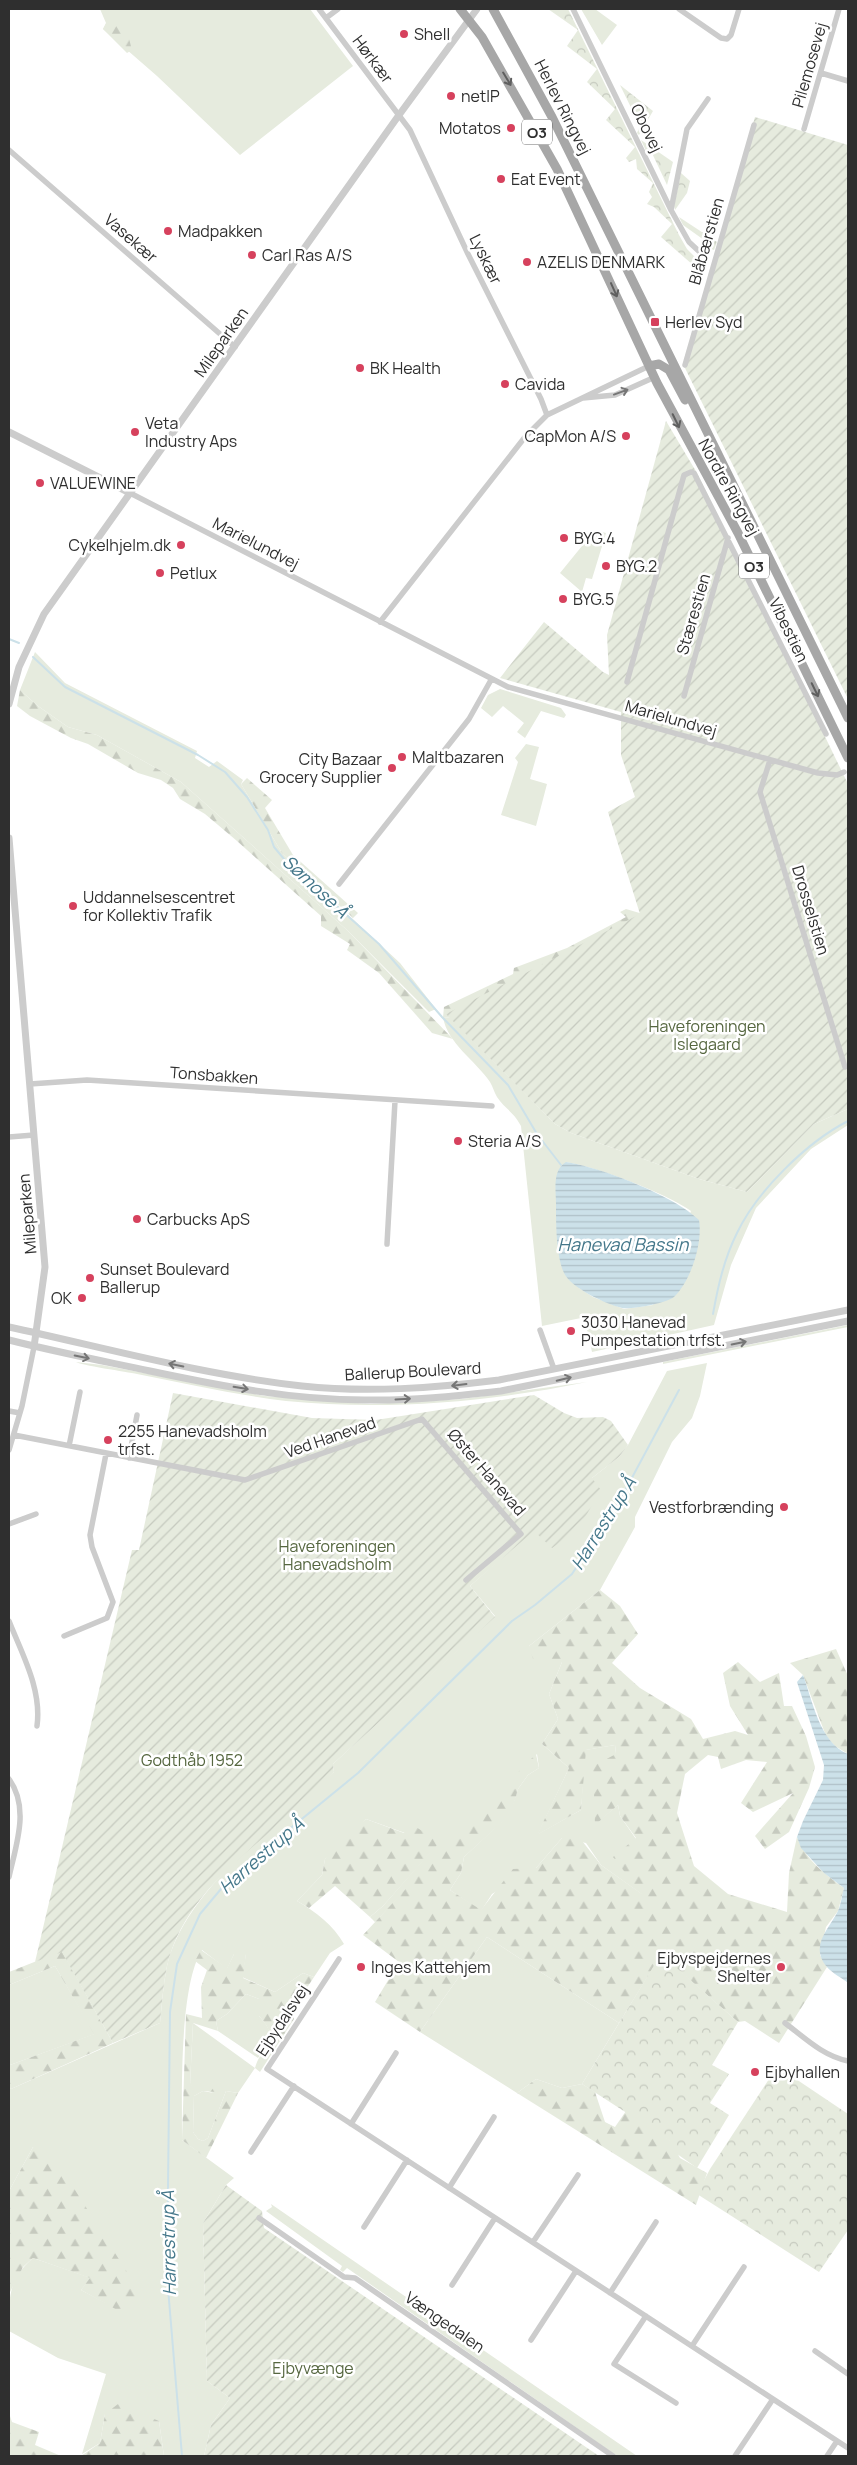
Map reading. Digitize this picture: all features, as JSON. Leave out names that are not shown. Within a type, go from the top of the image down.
[{"type":"main road","name":"Herlev Ringvej","points":[[460,9],[482,37],[526,110],[587,229]]},
{"type":"main road","name":"Herlev Ringvej","points":[[493,9],[539,92],[604,221]]},
{"type":"main road","name":"Nordre Ringvej","points":[[604,221],[848,718]]},
{"type":"main road","name":"Nordre Ringvej","points":[[587,229],[649,366],[683,434],[738,533],[848,758]]},
{"type":"main road","points":[[655,377],[666,367],[670,358]]},
{"type":"main road","points":[[649,366],[659,364],[666,367],[715,457],[726,469]]},
{"type":"street","name":"Hørkær","points":[[319,9],[399,115]]},
{"type":"street","points":[[326,18],[338,9]]},
{"type":"street","name":"Mileparken","points":[[9,704],[19,667],[38,624],[399,115],[478,9]]},
{"type":"street","name":"Obovej","points":[[573,9],[671,210],[689,242],[703,255]]},
{"type":"street","points":[[679,9],[720,38],[727,39],[731,35],[739,9]]},
{"type":"street","name":"Pilemosevej","points":[[804,129],[839,9]]},
{"type":"street","points":[[821,73],[848,81]]},
{"type":"street","points":[[671,210],[687,129],[708,99]]},
{"type":"street","name":"Lyskær","points":[[399,115],[410,130],[432,174],[468,254],[541,399],[546,415]]},
{"type":"street","name":"Blåbærstien","points":[[685,365],[754,125]]},
{"type":"street","name":"Vasekær","points":[[9,150],[234,347]]},
{"type":"street","points":[[380,622],[525,437],[546,415],[649,366]]},
{"type":"street","points":[[583,398],[614,395],[655,377]]},
{"type":"street","name":"Marielundvej","points":[[9,432],[508,688],[827,776],[837,776],[844,772]]},
{"type":"street","name":"Vibestien","points":[[627,682],[687,472],[694,473],[826,734]]},
{"type":"street","name":"Stærestien","points":[[684,696],[728,538]]},
{"type":"street","points":[[339,884],[469,719],[491,680]]},
{"type":"street","name":"Drosselstien","points":[[770,760],[760,792],[845,1068]]},
{"type":"street","name":"Mileparken","points":[[9,838],[45,1267],[34,1347]]},
{"type":"street","name":"Tonsbakken","points":[[30,1084],[87,1080],[492,1106]]},
{"type":"street","points":[[386,1244],[395,1101]]},
{"type":"street","points":[[9,1137],[34,1135]]},
{"type":"street","name":"Ballerup Boulevard","points":[[9,1327],[218,1374],[334,1388],[444,1387],[499,1380],[848,1310]]},
{"type":"street","name":"Ballerup Boulevard","points":[[9,1340],[34,1347],[216,1384],[277,1394],[334,1399],[391,1400],[446,1397],[501,1390],[848,1322]]},
{"type":"street","points":[[540,1330],[554,1369]]},
{"type":"street","points":[[9,1450],[20,1413],[34,1347]]},
{"type":"street","points":[[69,1446],[80,1392]]},
{"type":"street","points":[[9,1411],[20,1413]]},
{"type":"street","points":[[129,1458],[137,1415]]},
{"type":"street","name":"Ved Hanevad","points":[[14,1434],[106,1454],[246,1480],[422,1420]]},
{"type":"street","name":"Øster Hanevad","points":[[422,1420],[522,1534],[466,1580]]},
{"type":"street","points":[[64,1636],[107,1618],[111,1611],[113,1602],[92,1547],[90,1535],[106,1454]]},
{"type":"street","points":[[9,1524],[36,1514]]},
{"type":"street","points":[[9,1621],[36,1688],[39,1710],[37,1726]]},
{"type":"street","points":[[9,1779],[18,1796],[21,1810],[11,1856],[9,1877]]},
{"type":"street","name":"Ejbydalsvej","points":[[339,1959],[267,2069],[848,2448]]},
{"type":"street","points":[[785,2023],[821,2050],[836,2059],[848,2061]]},
{"type":"street","points":[[351,2124],[396,2053]]},
{"type":"street","points":[[251,2152],[294,2086]]},
{"type":"street","points":[[449,2188],[494,2117]]},
{"type":"street","points":[[364,2227],[407,2160]]},
{"type":"street","points":[[533,2242],[578,2175]]},
{"type":"street","name":"Vængedalen","points":[[259,2218],[344,2277],[355,2278],[410,2315],[612,2456]]},
{"type":"street","points":[[452,2284],[495,2218]]},
{"type":"street","points":[[610,2293],[656,2222]]},
{"type":"street","points":[[692,2346],[744,2267]]},
{"type":"street","points":[[531,2340],[576,2270]]},
{"type":"street","points":[[646,2316],[614,2364],[676,2403]]},
{"type":"street","points":[[815,2351],[848,2374]]},
{"type":"street","points":[[735,2456],[773,2399]]},
{"type":"street","points":[[827,2456],[837,2441]]},
{"type":"green space","points":[[100,9],[310,9],[353,66],[240,155],[157,76],[103,29],[106,23]]},
{"type":"green space","points":[[548,9],[568,9],[679,235],[687,249],[701,263],[701,272],[661,237],[672,224],[654,207],[647,204],[652,197],[649,192],[653,183],[637,169],[636,159],[629,162],[626,158],[635,147],[606,120],[615,109],[587,82],[597,69],[567,46],[578,30]]},
{"type":"green space","points":[[581,9],[595,9],[617,25],[602,45]]},
{"type":"green space","points":[[111,14],[120,21],[127,34],[132,50],[127,53],[103,29]]},
{"type":"green space","points":[[620,85],[653,111],[639,135],[637,133],[640,126]]},
{"type":"green space","points":[[755,117],[848,145],[848,699],[683,364]]},
{"type":"green space","points":[[641,140],[673,162],[667,185],[651,151],[647,153]]},
{"type":"green space","points":[[681,173],[690,181],[687,193],[675,210],[674,206]]},
{"type":"green space","points":[[679,217],[717,242],[714,250],[711,249],[706,261],[704,255],[711,245],[683,225]]},
{"type":"green space","name":"Haveforeningen Islegaard","points":[[666,421],[697,473],[848,784],[848,1109],[814,1124],[747,1192],[699,1179],[571,1133],[555,1124],[446,1014],[640,914],[608,812],[635,797],[621,755],[621,712],[500,678],[544,622],[609,675],[607,635]]},
{"type":"green space","points":[[595,530],[606,533],[592,579],[586,578],[582,592],[560,573]]},
{"type":"green space","points":[[35,652],[65,683],[197,751],[195,758],[209,767],[217,761],[243,780],[241,784],[282,853],[400,963],[436,1009],[429,1012],[347,930],[181,782],[97,735],[68,727],[38,706],[20,690]]},
{"type":"green space","points":[[500,689],[561,708],[566,715],[564,718],[541,711],[525,738],[517,732],[524,723],[503,706],[492,717],[481,708],[488,695]]},
{"type":"green space","points":[[20,690],[38,706],[68,727],[97,735],[181,782],[347,930],[453,1039],[432,1033],[379,973],[347,950],[350,944],[321,926],[321,916],[205,814],[180,799],[173,788],[161,780],[138,773],[88,744],[71,738],[30,716],[17,706]]},
{"type":"green space","points":[[526,744],[539,747],[530,779],[547,784],[536,826],[501,815],[518,762],[515,758]]},
{"type":"green space","points":[[247,778],[272,800],[265,808],[293,855],[358,913],[353,918],[282,853],[241,784]]},
{"type":"green space","points":[[626,909],[643,914],[451,1018],[443,1017],[444,1007],[513,974],[514,968],[567,948],[626,917],[620,912]]},
{"type":"green space","points":[[443,1017],[451,1018],[555,1124],[571,1133],[699,1179],[747,1192],[814,1124],[848,1109],[848,1125],[811,1149],[756,1208],[731,1265],[714,1325],[592,1352],[585,1321],[581,1318],[542,1326],[521,1126],[497,1097],[484,1074],[450,1035]],"holes":[[[566,1162],[613,1175],[649,1189],[691,1211],[653,1305],[624,1309],[593,1297],[579,1288]]]},
{"type":"green space","points":[[848,1325],[848,1327],[663,1364],[663,1362]]},
{"type":"green space","points":[[76,1362],[102,1365],[265,1396],[370,1404],[462,1399],[587,1382],[513,1395],[438,1403],[400,1405],[324,1404],[249,1396]]},
{"type":"green space","points":[[707,1363],[700,1396],[692,1418],[672,1442],[635,1517],[635,1527],[600,1590],[529,1646],[562,1662],[549,1694],[558,1719],[542,1744],[569,1768],[538,1834],[581,1810],[585,1750],[615,1745],[616,1754],[595,1824],[618,1805],[620,1816],[636,1839],[643,1895],[601,1865],[586,1843],[562,1838],[536,1868],[492,1894],[481,1911],[450,1890],[461,1873],[464,1857],[510,1814],[518,1789],[528,1775],[539,1768],[537,1754],[375,1922],[370,1917],[383,1906],[439,1842],[411,1825],[405,1833],[366,1819],[325,1859],[322,1875],[297,1901],[311,1909],[335,1931],[344,1944],[330,1953],[314,1977],[303,1973],[275,1992],[242,1977],[246,1954],[234,1954],[227,1969],[202,1950],[189,1988],[183,2041],[182,2140],[234,2178],[226,2185],[203,2223],[207,2381],[230,2398],[211,2425],[204,2456],[164,2456],[159,2421],[105,2414],[100,2443],[82,2454],[106,2374],[58,2358],[9,2331],[11,2291],[18,2274],[33,2258],[91,2278],[81,2290],[119,2310],[33,2147],[9,2191],[9,2086],[11,2089],[160,2023],[167,1966],[177,1938],[193,1911],[213,1885],[261,1836],[334,1772],[333,1764],[495,1616],[470,1586],[592,1478],[619,1457],[628,1445],[667,1371]]},
{"type":"green space","points":[[173,1393],[312,1418],[376,1420],[534,1395],[564,1413],[577,1418],[603,1417],[611,1421],[628,1445],[619,1457],[592,1478],[601,1490],[577,1531],[552,1548],[534,1531],[470,1586],[495,1617],[333,1764],[334,1772],[312,1795],[238,1860],[215,1883],[194,1907],[178,1935],[167,1966],[160,2023],[113,2043],[62,1952],[35,1962],[132,1550],[139,1550]]},
{"type":"green space","points":[[600,1590],[620,1606],[638,1634],[612,1663],[640,1688],[691,1719],[703,1739],[735,1731],[748,1735],[730,1706],[723,1673],[738,1662],[760,1682],[779,1673],[784,1706],[792,1706],[806,1736],[815,1767],[809,1788],[789,1832],[765,1849],[755,1836],[793,1793],[753,1812],[741,1803],[767,1762],[746,1760],[721,1769],[718,1757],[708,1755],[685,1774],[677,1813],[694,1866],[728,1894],[787,1912],[789,1873],[797,1837],[811,1859],[823,1872],[844,1888],[838,1911],[826,1927],[820,1955],[827,1967],[779,2043],[745,2021],[738,2022],[661,1955],[619,2023],[487,1937],[420,2032],[375,2002],[399,1962],[363,1935],[453,1838],[536,1754],[539,1768],[528,1775],[518,1789],[511,1814],[464,1857],[461,1873],[450,1890],[481,1910],[513,1869],[536,1868],[562,1838],[575,1832],[601,1865],[642,1894],[613,1857],[636,1838],[620,1816],[618,1805],[595,1825],[593,1766],[616,1754],[615,1745],[586,1750],[581,1810],[537,1835],[569,1768],[542,1744],[558,1719],[549,1694],[562,1662],[534,1662],[529,1646]]},
{"type":"green space","points":[[836,1649],[848,1676],[848,1754],[835,1746],[826,1736],[803,1675],[790,1663]]},
{"type":"green space","points":[[366,1819],[404,1833],[411,1824],[440,1842],[383,1906],[370,1917],[335,1886],[309,1908],[297,1901],[322,1875],[325,1859],[334,1845]]},
{"type":"green space","points":[[487,1937],[619,2023],[582,2084],[562,2088],[536,2079],[517,2093],[420,2032]]},
{"type":"green space","points":[[201,1950],[227,1968],[234,1954],[240,1950],[246,1954],[243,1978],[275,1992],[303,1973],[314,1977],[293,2009],[294,2019],[260,2072],[255,2068],[270,2037],[266,2025],[259,2016],[259,1999],[246,1994],[227,2014],[216,2021],[218,2031],[193,2023],[190,2085],[215,2086],[218,2092],[203,2091],[194,2096],[193,2132],[198,2139],[203,2141],[208,2138],[226,2091],[238,2093],[206,2158],[182,2140],[186,2014],[202,2018],[201,1987],[207,1970],[195,1961]]},
{"type":"green space","points":[[62,1951],[113,2043],[11,2089],[9,2086],[9,2063],[10,2065],[94,2034],[55,1966],[9,1985],[9,1972]]},
{"type":"green space","points":[[661,1954],[738,2022],[712,2065],[729,2074],[710,2103],[729,2115],[697,2168],[670,2149],[670,2141],[582,2084]]},
{"type":"green space","points":[[55,1966],[95,2034],[10,2065],[9,1985]]},
{"type":"green space","points":[[246,1994],[259,1999],[259,2016],[270,2033],[269,2041],[258,2058],[218,2031],[216,2021],[227,2014]]},
{"type":"green space","points":[[193,2023],[255,2068],[238,2093],[226,2091],[208,2138],[203,2141],[198,2139],[193,2132],[194,2096],[203,2091],[214,2093],[190,2085]]},
{"type":"green space","points":[[781,2069],[848,2114],[848,2230],[819,2272],[697,2194],[710,2169],[775,2070]]},
{"type":"green space","points":[[536,2079],[562,2088],[582,2084],[595,2092],[605,2122],[615,2127],[626,2111],[671,2141],[680,2158],[707,2173],[696,2205],[517,2093]]},
{"type":"green space","points":[[33,2147],[56,2160],[141,2294],[119,2311],[81,2290],[90,2278],[33,2258],[23,2267],[9,2294],[9,2191]]},
{"type":"green space","name":"Ejbyvænge","points":[[226,2185],[262,2211],[264,2228],[599,2456],[204,2456],[211,2425],[230,2398],[207,2381],[203,2223]]},
{"type":"green space","points":[[271,2204],[637,2456],[617,2456],[347,2268],[343,2272],[340,2270],[342,2266],[266,2211],[272,2207]]},
{"type":"green space","points":[[118,2404],[159,2421],[164,2456],[81,2456],[100,2443],[105,2414]]},
{"type":"green space","points":[[9,2413],[12,2422],[39,2432],[35,2445],[61,2456],[9,2456]]},
{"type":"water","name":"Hanevad Bassin","points":[[566,1162],[617,1176],[655,1192],[688,1211],[699,1220],[699,1239],[694,1261],[686,1281],[674,1297],[648,1306],[622,1308],[590,1295],[568,1279],[561,1266],[558,1249],[555,1187],[559,1170]]},
{"type":"water","points":[[803,1675],[818,1720],[824,1731],[838,1748],[848,1754],[848,1983],[827,1967],[820,1952],[822,1938],[838,1911],[844,1888],[824,1873],[801,1848],[797,1837],[823,1780],[824,1765],[797,1682]]},
{"type":"waterway","name":"Sømose Å","points":[[9,639],[19,643]]},
{"type":"waterway","name":"Sømose Å","points":[[33,657],[65,687],[198,755],[225,772],[247,797],[268,830],[274,847],[284,859],[379,944],[442,1017],[508,1085],[537,1134],[561,1165]]},
{"type":"waterway","name":"Harrestrup Å","points":[[713,1314],[719,1283],[728,1253],[737,1233],[757,1201],[800,1155],[816,1141],[848,1121]]},
{"type":"waterway","name":"Harrestrup Å","points":[[182,2456],[167,2276],[170,2012],[177,1964],[200,1914],[231,1877],[358,1773],[512,1621],[535,1605],[572,1574],[620,1500],[679,1390]]},
{"type":"place","name":"Shell","points":[[404,34]]},
{"type":"place","name":"netIP","points":[[451,96]]},
{"type":"place","name":"Motatos","points":[[511,128]]},
{"type":"place","name":"Eat Event","points":[[501,179]]},
{"type":"place","name":"Madpakken","points":[[168,231]]},
{"type":"place","name":"Carl Ras A/S","points":[[252,255]]},
{"type":"place","name":"AZELIS DENMARK","points":[[527,262]]},
{"type":"place","name":"Herlev Syd","points":[[655,322]]},
{"type":"place","name":"BK Health","points":[[360,368]]},
{"type":"place","name":"Cavida","points":[[505,384]]},
{"type":"place","name":"Veta Industry Aps","points":[[135,432]]},
{"type":"place","name":"CapMon A/S","points":[[626,436]]},
{"type":"place","name":"VALUEWINE","points":[[40,483]]},
{"type":"place","name":"BYG.4","points":[[564,538]]},
{"type":"place","name":"Cykelhjelm.dk","points":[[181,545]]},
{"type":"place","name":"BYG.2","points":[[606,566]]},
{"type":"place","name":"Petlux","points":[[160,573]]},
{"type":"place","name":"BYG.5","points":[[563,599]]},
{"type":"place","name":"Maltbazaren","points":[[402,757]]},
{"type":"place","name":"City Bazaar Grocery Supplier","points":[[392,768]]},
{"type":"place","name":"Uddannelsescentret for Kollektiv Trafik","points":[[73,906]]},
{"type":"place","name":"Steria A/S","points":[[458,1141]]},
{"type":"place","name":"Carbucks ApS","points":[[137,1219]]},
{"type":"place","name":"Sunset Boulevard Ballerup","points":[[90,1278]]},
{"type":"place","name":"OK","points":[[82,1298]]},
{"type":"place","name":"3030 Hanevad Pumpestation trfst.","points":[[571,1331]]},
{"type":"place","name":"2255 Hanevadsholm trfst.","points":[[108,1440]]},
{"type":"place","name":"Vestforbrænding","points":[[784,1507]]},
{"type":"place","name":"Inges Kattehjem","points":[[361,1967]]},
{"type":"place","name":"Ejbyspejdernes Shelter","points":[[781,1967]]},
{"type":"place","name":"Ejbyhallen","points":[[755,2072]]},
{"type":"park label","name":"Haveforeningen Hanevadsholm","points":[[337,1555]]},
{"type":"park label","name":"Godthåb 1952","points":[[192,1760]]}]
